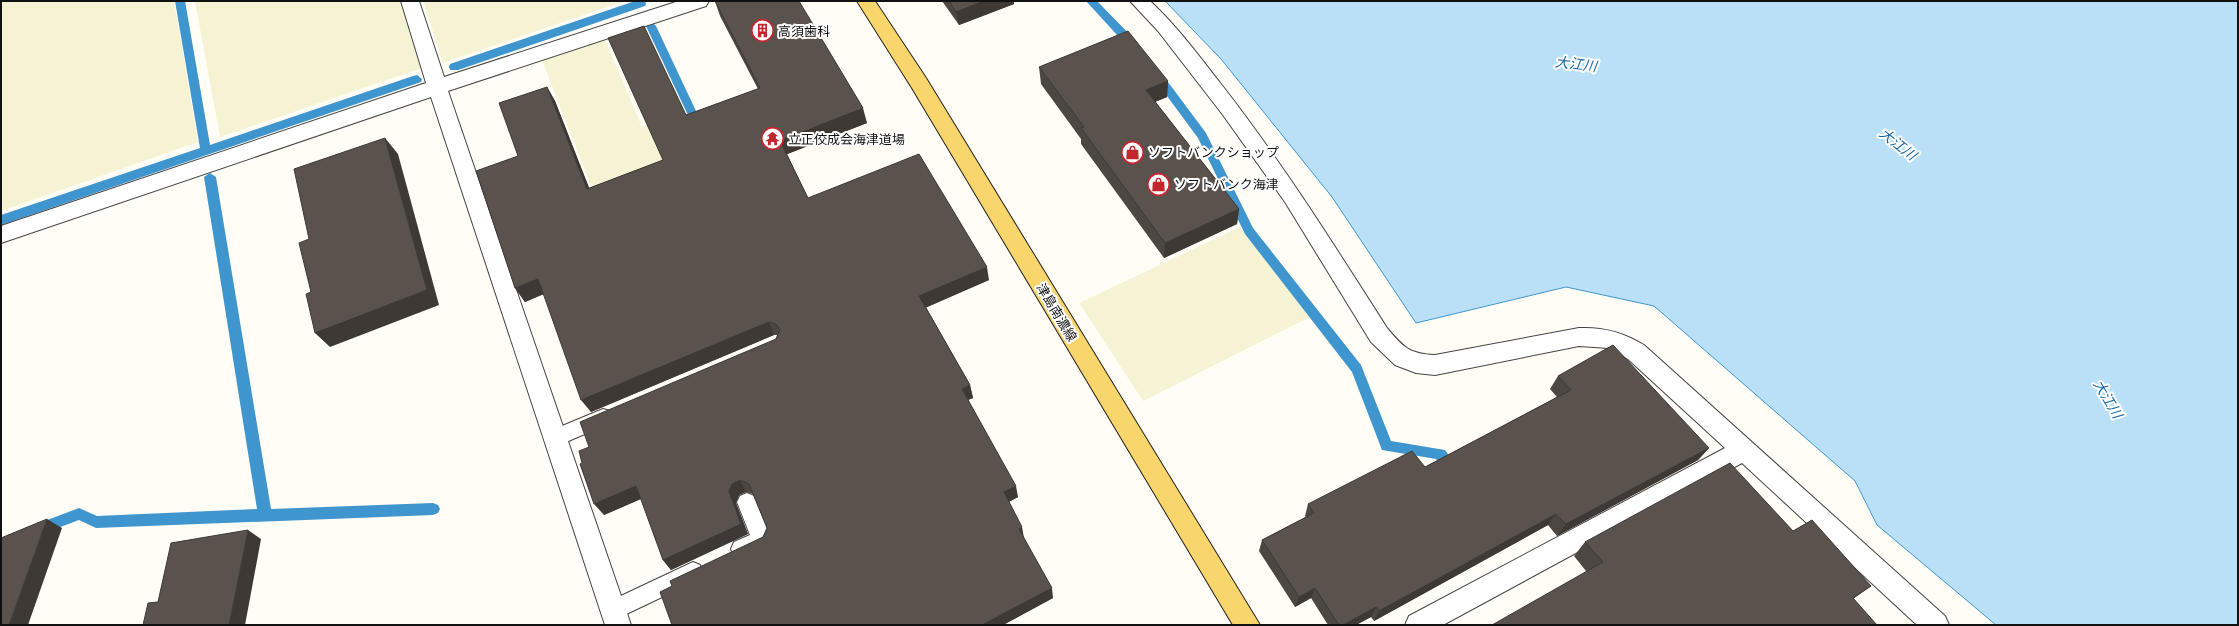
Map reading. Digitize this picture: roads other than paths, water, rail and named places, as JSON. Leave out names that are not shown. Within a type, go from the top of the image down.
[{"type":"main road","name":"津島南濃線","points":[[866,1],[923,90],[1247,625]]},
{"type":"street","points":[[410,1],[436,87],[557,437],[615,618]]},
{"type":"street","points":[[1,235],[436,87],[700,1]]},
{"type":"street","points":[[1139,1],[1165,26],[1230,110],[1292,196],[1379,334],[1396,354],[1413,365],[1435,365],[1579,337],[1600,336],[1612,339],[1636,352],[1936,625]]},
{"type":"street","points":[[1418,625],[1744,450]]},
{"type":"lane","points":[[557,437],[622,409]]},
{"type":"lane","points":[[615,618],[720,559],[762,539],[747,502]]},
{"type":"water","name":"大江川","points":[[1165,1],[2238,1],[2238,625],[1996,625],[1877,525],[1855,481],[1654,306],[1566,287],[1416,323],[1332,197],[1221,59]]},
{"type":"waterway","points":[[180,1],[206,151]]},
{"type":"waterway","points":[[454,67],[641,4],[640,1]]},
{"type":"waterway","points":[[1091,1],[1133,45]]},
{"type":"waterway","points":[[651,26],[699,128]]},
{"type":"waterway","points":[[1158,77],[1202,136],[1249,231],[1357,369],[1387,446],[1440,454],[1452,469]]},
{"type":"waterway","points":[[206,151],[417,79]]},
{"type":"waterway","points":[[1,220],[206,151]]},
{"type":"waterway","points":[[210,177],[265,515]]},
{"type":"waterway","points":[[265,515],[433,509]]},
{"type":"waterway","points":[[39,529],[79,514],[96,522],[265,515]]},
{"type":"place","name":"高須歯科","points":[[762,31]]},
{"type":"place","name":"立正佼成会海津道場","points":[[773,139]]},
{"type":"place","name":"ソフトバンクショップ","points":[[1132,152]]},
{"type":"place","name":"ソフトバンク海津","points":[[1158,184]]}]
